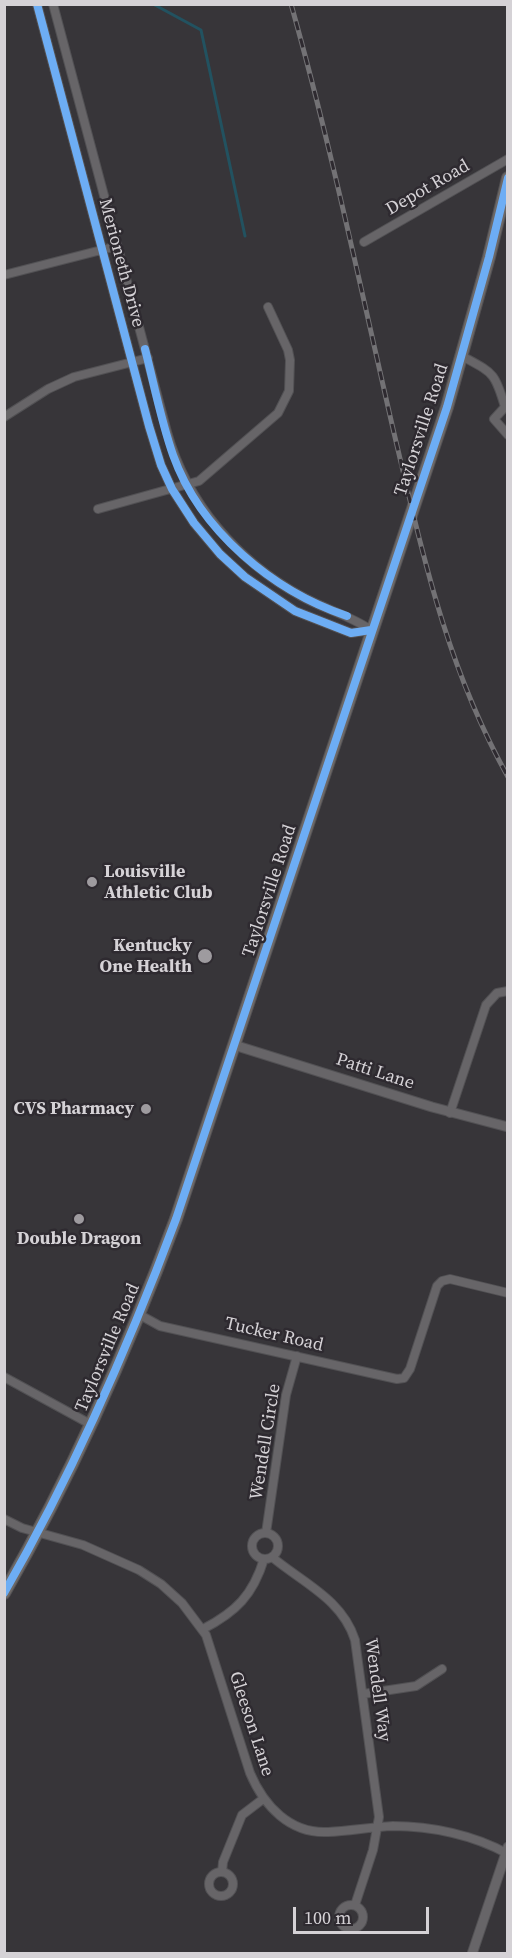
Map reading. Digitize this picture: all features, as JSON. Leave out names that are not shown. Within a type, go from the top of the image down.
[{"type":"main road","name":"Taylorsville Road","points":[[4,1593],[39,1533],[92,1425],[140,1315],[176,1219],[447,407],[507,178]]},
{"type":"street","name":"Merioneth Drive","points":[[37,4],[132,362],[161,465],[172,489],[189,516],[220,554],[256,585],[294,610],[328,625],[351,633],[371,630]]},
{"type":"street","points":[[53,4],[174,457],[187,484],[218,529],[262,571],[313,603],[355,619],[371,630]]},
{"type":"street","name":"Depot Road","points":[[364,242],[507,159]]},
{"type":"street","points":[[4,275],[117,246]]},
{"type":"street","points":[[98,509],[199,481],[278,413],[286,399],[290,382],[290,360],[268,307]]},
{"type":"street","points":[[462,356],[485,369],[497,380],[506,407],[494,419],[507,435]]},
{"type":"street","points":[[4,417],[48,389],[74,377],[148,358]]},
{"type":"street","points":[[450,1113],[486,1005],[497,993],[507,991]]},
{"type":"street","name":"Patti Lane","points":[[234,1045],[450,1113],[507,1127]]},
{"type":"street","name":"Tucker Road","points":[[140,1315],[160,1326],[392,1378],[404,1378],[410,1369],[437,1286],[441,1281],[450,1279],[507,1293]]},
{"type":"street","name":"Wendell Circle","points":[[266,1533],[286,1395],[297,1356]]},
{"type":"street","points":[[4,1377],[92,1425]]},
{"type":"street","name":"Gleeson Lane","points":[[4,1519],[22,1528],[83,1545],[150,1576],[182,1603],[203,1629],[217,1666],[250,1773],[263,1799],[282,1818],[304,1829],[327,1832],[377,1827],[420,1827],[440,1830],[507,1851]]},
{"type":"street","name":"Wendell Circle","points":[[266,1533],[274,1536],[278,1543],[277,1551],[268,1558],[256,1555],[253,1543],[258,1536],[266,1533]]},
{"type":"street","points":[[203,1629],[230,1614],[245,1599],[268,1558]]},
{"type":"street","name":"Wendell Way","points":[[268,1558],[323,1593],[344,1615],[355,1640],[379,1817],[373,1850],[355,1905]]},
{"type":"street","points":[[363,1694],[416,1686],[442,1669]]},
{"type":"street","points":[[222,1872],[223,1862],[242,1815],[263,1799]]},
{"type":"street","points":[[472,1953],[507,1851]]},
{"type":"waterway","points":[[153,4],[201,30],[245,236]]},
{"type":"railway","points":[[291,4],[332,164],[426,566],[452,652],[468,694],[508,777]]},
{"type":"cycle path","points":[[37,4],[149,426],[161,465],[172,489],[194,523],[220,554],[245,577],[295,611],[351,633],[371,630]]},
{"type":"cycle path","points":[[4,1593],[53,1502],[98,1409],[139,1315],[176,1219],[447,407],[489,257],[508,178]]},
{"type":"cycle path","points":[[145,349],[173,455],[185,483],[201,509],[242,555],[267,574],[292,591],[347,616]]},
{"type":"place","name":"Louisville Athletic Club","points":[[92,882]]},
{"type":"place","name":"Kentucky One Health","points":[[205,956]]},
{"type":"place","name":"CVS Pharmacy","points":[[146,1109]]},
{"type":"place","name":"Double Dragon","points":[[79,1219]]}]
